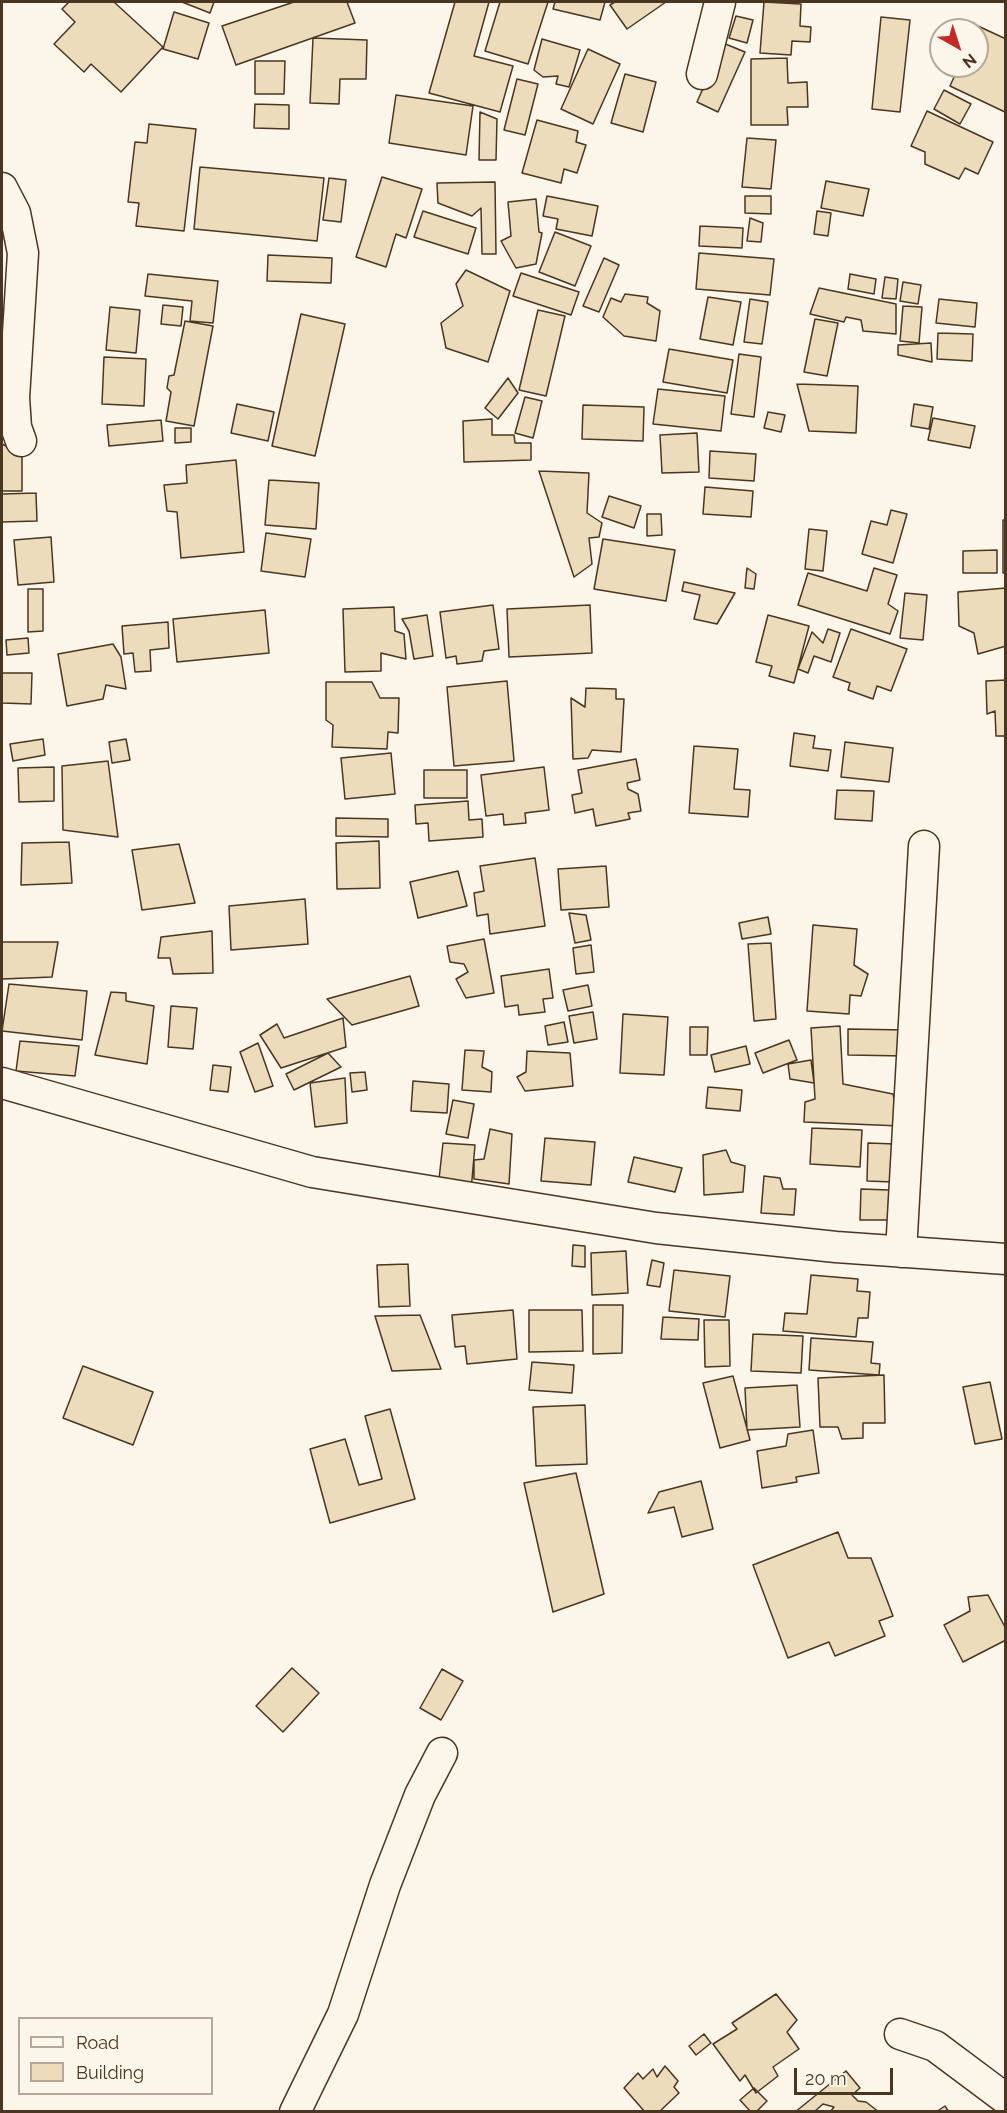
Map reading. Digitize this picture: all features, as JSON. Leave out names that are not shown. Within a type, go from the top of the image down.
[{"type":"street","points":[[702,74],[720,2]]},
{"type":"street","points":[[2,188],[15,213],[23,253],[14,398],[16,427],[21,441]]},
{"type":"street","points":[[901,1252],[906,1120],[924,846]]},
{"type":"street","points":[[2,1083],[312,1173],[656,1228],[901,1252],[1005,1259]]},
{"type":"street","points":[[295,2112],[343,2014],[385,1884],[420,1795],[442,1753]]},
{"type":"street","points":[[900,2034],[935,2046],[1005,2100]]},
{"type":"building","points":[[69,2],[114,2],[163,47],[121,92],[91,64],[84,72],[54,44],[75,22],[62,9]]},
{"type":"building","points":[[182,2],[214,2],[210,13]]},
{"type":"building","points":[[294,2],[347,2],[355,23],[236,65],[222,26]]},
{"type":"building","points":[[455,2],[489,2],[474,56],[513,66],[500,112],[429,93]]},
{"type":"building","points":[[500,2],[548,2],[528,64],[485,51]]},
{"type":"building","points":[[555,2],[605,2],[600,20],[553,9]]},
{"type":"building","points":[[615,2],[666,2],[627,29],[610,5]]},
{"type":"building","points":[[764,2],[801,4],[800,26],[811,27],[810,42],[792,41],[791,55],[760,53]]},
{"type":"building","points":[[174,12],[209,23],[198,59],[163,49]]},
{"type":"building","points":[[736,16],[753,20],[747,43],[729,38]]},
{"type":"building","points":[[881,17],[910,20],[900,112],[872,109]]},
{"type":"building","points":[[989,31],[1006,39],[1005,112],[950,86],[954,78],[989,78]]},
{"type":"building","points":[[313,38],[367,40],[366,79],[340,79],[339,104],[310,103]]},
{"type":"building","points":[[542,39],[580,50],[569,87],[556,84],[558,76],[543,77],[534,70]]},
{"type":"building","points":[[723,43],[745,52],[718,112],[697,102]]},
{"type":"building","points":[[588,49],[620,64],[593,124],[561,109]]},
{"type":"building","points":[[787,58],[788,83],[807,82],[808,107],[787,107],[788,125],[751,125],[751,59]]},
{"type":"building","points":[[255,61],[285,61],[284,94],[255,94]]},
{"type":"building","points":[[625,74],[656,82],[643,132],[611,123]]},
{"type":"building","points":[[517,79],[538,84],[525,135],[504,130]]},
{"type":"building","points":[[944,90],[971,104],[960,124],[934,109]]},
{"type":"building","points":[[396,95],[473,106],[466,155],[389,143]]},
{"type":"building","points":[[255,104],[289,105],[289,129],[254,128]]},
{"type":"building","points":[[927,111],[993,142],[978,174],[965,168],[959,179],[925,164],[925,152],[911,146]]},
{"type":"building","points":[[480,112],[497,119],[496,160],[479,160]]},
{"type":"building","points":[[537,120],[578,131],[576,142],[586,145],[577,173],[564,169],[561,183],[522,173]]},
{"type":"building","points":[[149,124],[196,129],[184,231],[136,226],[139,203],[128,202],[135,142],[147,143]]},
{"type":"building","points":[[747,138],[776,140],[771,189],[742,187]]},
{"type":"building","points":[[200,167],[324,178],[317,241],[194,229]]},
{"type":"building","points":[[382,177],[422,189],[406,238],[396,234],[386,267],[356,257]]},
{"type":"building","points":[[329,178],[346,180],[341,222],[323,220]]},
{"type":"building","points":[[826,181],[869,189],[863,216],[821,208]]},
{"type":"building","points":[[495,182],[496,254],[482,254],[481,208],[472,216],[438,203],[437,183]]},
{"type":"building","points":[[547,196],[598,206],[592,236],[556,229],[558,219],[543,216]]},
{"type":"building","points":[[745,196],[771,196],[771,214],[745,213]]},
{"type":"building","points":[[536,199],[539,232],[542,233],[536,264],[516,268],[501,241],[511,236],[508,202]]},
{"type":"building","points":[[423,211],[476,228],[468,254],[414,237]]},
{"type":"building","points":[[817,211],[831,213],[828,236],[814,234]]},
{"type":"building","points":[[750,218],[763,223],[761,242],[747,241]]},
{"type":"building","points":[[700,226],[743,228],[742,248],[699,246]]},
{"type":"building","points":[[555,232],[591,246],[575,286],[539,272]]},
{"type":"building","points":[[699,253],[774,259],[770,295],[696,289]]},
{"type":"building","points":[[268,255],[332,258],[331,283],[267,281]]},
{"type":"building","points":[[604,258],[619,265],[599,312],[583,306]]},
{"type":"building","points":[[466,270],[510,291],[488,362],[446,348],[441,323],[463,306],[456,284]]},
{"type":"building","points":[[521,273],[579,292],[571,315],[513,296]]},
{"type":"building","points":[[148,274],[218,281],[213,323],[190,321],[192,301],[145,296]]},
{"type":"building","points":[[850,274],[876,279],[874,294],[848,289]]},
{"type":"building","points":[[885,277],[898,279],[896,299],[882,298]]},
{"type":"building","points":[[903,282],[921,285],[918,304],[900,301]]},
{"type":"building","points":[[819,288],[896,304],[896,334],[863,331],[861,320],[846,317],[844,322],[810,314]]},
{"type":"building","points":[[625,294],[648,297],[647,303],[660,311],[656,341],[624,336],[603,317],[611,298],[621,302]]},
{"type":"building","points":[[708,297],[741,302],[733,345],[700,339]]},
{"type":"building","points":[[750,299],[768,302],[762,344],[744,342]]},
{"type":"building","points":[[939,299],[977,303],[975,327],[936,323]]},
{"type":"building","points":[[163,305],[183,307],[181,326],[161,324]]},
{"type":"building","points":[[903,306],[922,307],[919,343],[900,341]]},
{"type":"building","points":[[110,307],[140,310],[136,353],[106,350]]},
{"type":"building","points":[[538,310],[565,316],[546,396],[519,390]]},
{"type":"building","points":[[301,314],[345,324],[315,456],[272,446]]},
{"type":"building","points":[[815,319],[838,323],[827,376],[804,372]]},
{"type":"building","points":[[185,321],[213,326],[194,426],[166,421],[171,392],[167,388],[169,376],[174,375]]},
{"type":"building","points":[[938,333],[973,334],[972,361],[937,359]]},
{"type":"building","points":[[931,343],[932,362],[898,355],[898,345]]},
{"type":"building","points":[[669,349],[733,360],[727,393],[663,382]]},
{"type":"building","points":[[739,354],[761,357],[754,417],[731,414]]},
{"type":"building","points":[[104,357],[146,359],[144,406],[102,404]]},
{"type":"building","points":[[508,378],[518,393],[498,419],[485,408]]},
{"type":"building","points":[[797,384],[858,386],[856,433],[809,431]]},
{"type":"building","points":[[658,389],[725,396],[721,431],[653,424]]},
{"type":"building","points":[[525,397],[542,401],[533,438],[515,433]]},
{"type":"building","points":[[237,404],[274,412],[268,441],[231,433]]},
{"type":"building","points":[[914,404],[933,407],[929,429],[911,426]]},
{"type":"building","points":[[583,405],[644,407],[643,441],[582,439]]},
{"type":"building","points":[[768,412],[785,415],[781,432],[764,428]]},
{"type":"building","points":[[933,418],[975,426],[970,448],[928,440]]},
{"type":"building","points":[[492,419],[492,435],[514,435],[515,443],[531,443],[531,460],[464,462],[463,421]]},
{"type":"building","points":[[161,420],[163,441],[109,446],[107,425]]},
{"type":"building","points":[[175,428],[191,428],[191,442],[175,443]]},
{"type":"building","points":[[697,433],[699,472],[662,473],[660,435]]},
{"type":"building","points":[[2,444],[22,454],[22,491],[2,491]]},
{"type":"building","points":[[710,451],[756,454],[754,481],[709,478]]},
{"type":"building","points":[[236,460],[244,552],[181,558],[177,512],[167,511],[164,485],[187,483],[186,465]]},
{"type":"building","points":[[539,471],[589,473],[587,513],[602,523],[599,537],[589,538],[592,564],[574,577]]},
{"type":"building","points":[[269,480],[319,483],[316,529],[265,525]]},
{"type":"building","points":[[705,487],[753,491],[751,517],[703,514]]},
{"type":"building","points":[[36,493],[37,521],[2,522],[2,494]]},
{"type":"building","points":[[609,496],[641,506],[634,528],[602,517]]},
{"type":"building","points":[[891,510],[907,514],[893,563],[862,554],[871,521],[887,525]]},
{"type":"building","points":[[647,514],[661,514],[662,535],[647,536]]},
{"type":"building","points":[[1003,520],[1006,520],[1006,573],[1003,573]]},
{"type":"building","points":[[809,529],[827,531],[823,571],[805,569]]},
{"type":"building","points":[[266,533],[311,539],[305,577],[261,571]]},
{"type":"building","points":[[51,537],[54,582],[18,585],[14,540]]},
{"type":"building","points":[[603,539],[675,550],[666,601],[594,589]]},
{"type":"building","points":[[997,550],[997,573],[963,573],[963,551]]},
{"type":"building","points":[[747,568],[756,574],[754,589],[745,588]]},
{"type":"building","points":[[874,568],[897,575],[888,604],[898,611],[890,634],[798,605],[808,573],[867,591]]},
{"type":"building","points":[[684,582],[735,593],[717,624],[694,619],[700,595],[682,591]]},
{"type":"building","points":[[1006,588],[1006,646],[978,654],[974,633],[959,626],[958,592]]},
{"type":"building","points":[[28,589],[43,589],[43,631],[28,632]]},
{"type":"building","points":[[905,593],[927,595],[923,640],[900,638]]},
{"type":"building","points":[[493,605],[499,649],[484,651],[482,661],[457,664],[456,656],[446,658],[440,612]]},
{"type":"building","points":[[590,605],[592,653],[509,657],[507,609]]},
{"type":"building","points":[[394,607],[395,631],[404,634],[406,659],[381,653],[381,671],[345,672],[343,609]]},
{"type":"building","points":[[265,610],[269,653],[177,662],[173,619]]},
{"type":"building","points":[[427,615],[433,656],[414,659],[409,631],[402,619]]},
{"type":"building","points":[[768,615],[809,626],[794,683],[769,676],[772,666],[756,662]]},
{"type":"building","points":[[168,622],[169,648],[150,650],[151,671],[135,672],[133,653],[124,654],[122,626]]},
{"type":"building","points":[[828,629],[840,633],[831,662],[814,656],[808,673],[798,669],[812,632],[823,643]]},
{"type":"building","points":[[851,629],[907,649],[891,691],[877,686],[873,699],[848,690],[850,683],[833,677]]},
{"type":"building","points":[[28,638],[29,653],[7,655],[6,640]]},
{"type":"building","points":[[113,644],[121,657],[126,689],[106,685],[103,699],[67,706],[58,654]]},
{"type":"building","points":[[2,673],[32,673],[31,704],[2,703]]},
{"type":"building","points":[[1006,680],[1006,736],[996,736],[995,711],[987,714],[986,681]]},
{"type":"building","points":[[507,681],[514,761],[454,766],[447,687]]},
{"type":"building","points":[[326,682],[372,682],[380,698],[399,698],[398,733],[388,732],[387,749],[332,747],[333,725],[326,720]]},
{"type":"building","points":[[586,688],[616,689],[616,699],[624,699],[621,752],[592,750],[588,758],[573,759],[571,698],[585,707]]},
{"type":"building","points":[[794,733],[815,736],[813,748],[831,750],[828,771],[790,766]]},
{"type":"building","points":[[43,739],[45,755],[13,761],[10,744]]},
{"type":"building","points":[[126,739],[130,760],[112,763],[109,742]]},
{"type":"building","points":[[845,742],[893,748],[889,782],[841,777]]},
{"type":"building","points":[[694,746],[738,749],[734,789],[750,790],[748,817],[689,813]]},
{"type":"building","points":[[391,753],[395,794],[345,799],[341,758]]},
{"type":"building","points":[[636,759],[640,780],[627,783],[628,789],[638,794],[641,811],[628,813],[630,819],[596,826],[593,809],[575,813],[572,795],[582,793],[578,770]]},
{"type":"building","points":[[108,761],[118,837],[63,830],[62,766]]},
{"type":"building","points":[[54,767],[54,801],[19,802],[18,768]]},
{"type":"building","points":[[544,767],[549,810],[525,813],[526,823],[504,825],[503,814],[486,816],[481,775]]},
{"type":"building","points":[[424,770],[467,770],[467,798],[424,798]]},
{"type":"building","points":[[837,790],[874,791],[872,821],[835,819]]},
{"type":"building","points":[[468,801],[469,820],[482,819],[483,837],[429,841],[428,823],[416,824],[415,805]]},
{"type":"building","points":[[336,818],[388,819],[388,837],[336,836]]},
{"type":"building","points":[[379,841],[380,888],[337,889],[336,843]]},
{"type":"building","points":[[69,842],[72,883],[21,885],[22,843]]},
{"type":"building","points":[[179,844],[195,903],[142,910],[132,850]]},
{"type":"building","points":[[535,858],[545,926],[490,934],[488,914],[477,916],[474,893],[484,891],[480,866]]},
{"type":"building","points":[[606,866],[609,907],[561,910],[558,869]]},
{"type":"building","points":[[458,871],[467,906],[418,918],[410,882]]},
{"type":"building","points":[[305,899],[308,944],[231,950],[229,906]]},
{"type":"building","points":[[569,913],[586,915],[591,940],[575,943]]},
{"type":"building","points":[[768,917],[771,934],[742,939],[739,923]]},
{"type":"building","points":[[813,925],[857,929],[854,965],[868,974],[861,996],[850,995],[849,1014],[807,1011]]},
{"type":"building","points":[[212,931],[213,973],[173,974],[170,958],[158,958],[161,937]]},
{"type":"building","points":[[484,939],[494,993],[466,998],[456,979],[468,972],[464,964],[450,962],[447,946]]},
{"type":"building","points":[[2,942],[58,942],[52,977],[2,979]]},
{"type":"building","points":[[771,943],[776,1019],[754,1021],[748,944]]},
{"type":"building","points":[[591,945],[594,972],[576,974],[573,948]]},
{"type":"building","points":[[549,969],[553,998],[543,999],[545,1012],[519,1015],[518,1005],[505,1007],[501,976]]},
{"type":"building","points":[[410,976],[419,1006],[352,1025],[327,999]]},
{"type":"building","points":[[9,984],[87,991],[82,1040],[2,1031]]},
{"type":"building","points":[[588,985],[592,1006],[568,1011],[563,990]]},
{"type":"building","points":[[111,992],[126,993],[126,1001],[154,1006],[147,1064],[95,1055]]},
{"type":"building","points":[[171,1006],[197,1008],[193,1049],[168,1047]]},
{"type":"building","points":[[593,1012],[597,1039],[574,1043],[569,1016]]},
{"type":"building","points":[[623,1014],[668,1017],[664,1075],[620,1073]]},
{"type":"building","points":[[343,1018],[346,1047],[281,1068],[260,1035],[277,1024],[284,1038]]},
{"type":"building","points":[[564,1022],[568,1042],[548,1045],[545,1026]]},
{"type":"building","points":[[840,1026],[843,1084],[893,1094],[900,1126],[804,1122],[805,1102],[815,1099],[811,1028]]},
{"type":"building","points":[[690,1027],[708,1027],[707,1055],[690,1055]]},
{"type":"building","points":[[848,1029],[906,1030],[905,1056],[848,1055]]},
{"type":"building","points":[[789,1040],[797,1060],[763,1073],[755,1053]]},
{"type":"building","points":[[20,1041],[79,1046],[75,1076],[16,1071]]},
{"type":"building","points":[[258,1043],[273,1086],[255,1092],[240,1052]]},
{"type":"building","points":[[746,1046],[750,1064],[715,1072],[711,1055]]},
{"type":"building","points":[[465,1050],[484,1051],[482,1067],[492,1072],[491,1092],[462,1090]]},
{"type":"building","points":[[527,1051],[570,1053],[573,1086],[525,1091],[517,1077],[526,1072]]},
{"type":"building","points":[[328,1053],[341,1067],[294,1090],[286,1074]]},
{"type":"building","points":[[811,1060],[814,1083],[790,1079],[788,1064]]},
{"type":"building","points":[[213,1065],[231,1067],[228,1092],[210,1090]]},
{"type":"building","points":[[365,1072],[367,1090],[352,1092],[350,1073]]},
{"type":"building","points":[[345,1078],[347,1123],[315,1127],[310,1083]]},
{"type":"building","points":[[413,1081],[449,1084],[447,1113],[411,1111]]},
{"type":"building","points":[[708,1087],[742,1090],[740,1111],[706,1108]]},
{"type":"building","points":[[453,1100],[474,1104],[468,1138],[446,1134]]},
{"type":"building","points":[[812,1128],[862,1130],[860,1167],[810,1164]]},
{"type":"building","points":[[490,1129],[512,1134],[509,1184],[474,1179],[474,1160],[484,1159]]},
{"type":"building","points":[[545,1138],[595,1142],[591,1185],[541,1181]]},
{"type":"building","points":[[443,1143],[475,1145],[471,1191],[438,1188]]},
{"type":"building","points":[[868,1143],[895,1144],[893,1182],[867,1181]]},
{"type":"building","points":[[726,1150],[731,1162],[745,1166],[743,1192],[704,1195],[703,1155]]},
{"type":"building","points":[[634,1157],[682,1168],[675,1192],[628,1182]]},
{"type":"building","points":[[764,1176],[780,1178],[783,1189],[796,1189],[794,1215],[761,1213]]},
{"type":"building","points":[[861,1189],[889,1190],[888,1220],[860,1220]]},
{"type":"building","points":[[573,1245],[585,1246],[585,1267],[572,1266]]},
{"type":"building","points":[[626,1251],[628,1293],[592,1295],[591,1253]]},
{"type":"building","points":[[652,1260],[664,1263],[660,1287],[647,1285]]},
{"type":"building","points":[[408,1264],[410,1306],[379,1307],[377,1265]]},
{"type":"building","points":[[674,1270],[730,1276],[725,1317],[669,1311]]},
{"type":"building","points":[[811,1275],[858,1279],[857,1291],[870,1292],[868,1318],[858,1318],[856,1337],[783,1331],[785,1313],[807,1314]]},
{"type":"building","points":[[593,1305],[623,1305],[622,1353],[593,1354]]},
{"type":"building","points":[[513,1310],[517,1359],[467,1364],[465,1346],[455,1347],[452,1315]]},
{"type":"building","points":[[529,1310],[582,1310],[583,1351],[529,1352]]},
{"type":"building","points":[[420,1315],[441,1369],[392,1371],[375,1316]]},
{"type":"building","points":[[663,1317],[699,1319],[698,1340],[661,1339]]},
{"type":"building","points":[[704,1320],[729,1320],[730,1366],[705,1367]]},
{"type":"building","points":[[753,1334],[803,1336],[801,1373],[751,1371]]},
{"type":"building","points":[[811,1338],[873,1342],[871,1363],[880,1364],[879,1375],[809,1370]]},
{"type":"building","points":[[532,1362],[574,1365],[572,1393],[529,1390]]},
{"type":"building","points":[[83,1366],[153,1392],[133,1445],[63,1418]]},
{"type":"building","points":[[884,1375],[885,1423],[863,1423],[863,1438],[842,1439],[838,1427],[820,1427],[818,1378]]},
{"type":"building","points":[[733,1376],[750,1440],[720,1448],[703,1383]]},
{"type":"building","points":[[990,1382],[1002,1439],[975,1444],[963,1387]]},
{"type":"building","points":[[797,1385],[800,1427],[747,1430],[745,1388]]},
{"type":"building","points":[[585,1405],[587,1464],[536,1466],[533,1407]]},
{"type":"building","points":[[390,1409],[415,1499],[330,1523],[310,1449],[345,1439],[359,1485],[382,1479],[365,1416]]},
{"type":"building","points":[[813,1430],[819,1473],[796,1477],[797,1482],[762,1488],[757,1451],[786,1446],[788,1434]]},
{"type":"building","points":[[576,1473],[604,1594],[553,1612],[524,1483]]},
{"type":"building","points":[[701,1481],[713,1529],[682,1537],[674,1507],[648,1513],[659,1492]]},
{"type":"building","points":[[838,1532],[848,1558],[871,1558],[893,1616],[879,1621],[885,1636],[835,1656],[829,1642],[788,1658],[753,1565]]},
{"type":"building","points":[[988,1595],[1006,1629],[1006,1640],[963,1662],[944,1625],[970,1611],[968,1597]]},
{"type":"building","points":[[292,1668],[319,1693],[283,1732],[256,1706]]},
{"type":"building","points":[[442,1669],[463,1681],[441,1720],[420,1708]]},
{"type":"building","points":[[776,1994],[797,2020],[787,2032],[799,2049],[773,2067],[778,2076],[756,2093],[745,2075],[740,2081],[713,2044],[737,2029],[732,2023]]},
{"type":"building","points":[[704,2034],[711,2043],[696,2055],[689,2046]]},
{"type":"building","points":[[665,2066],[678,2081],[674,2087],[679,2093],[659,2112],[645,2112],[624,2088],[638,2073],[643,2079],[653,2069],[657,2077]]},
{"type":"building","points":[[846,2071],[860,2088],[852,2095],[858,2101],[866,2102],[879,2112],[830,2112],[834,2107],[823,2104],[814,2112],[795,2112]]},
{"type":"building","points":[[754,2088],[767,2101],[756,2112],[751,2112],[740,2100]]},
{"type":"building","points":[[945,2106],[949,2112],[936,2112]]}]
